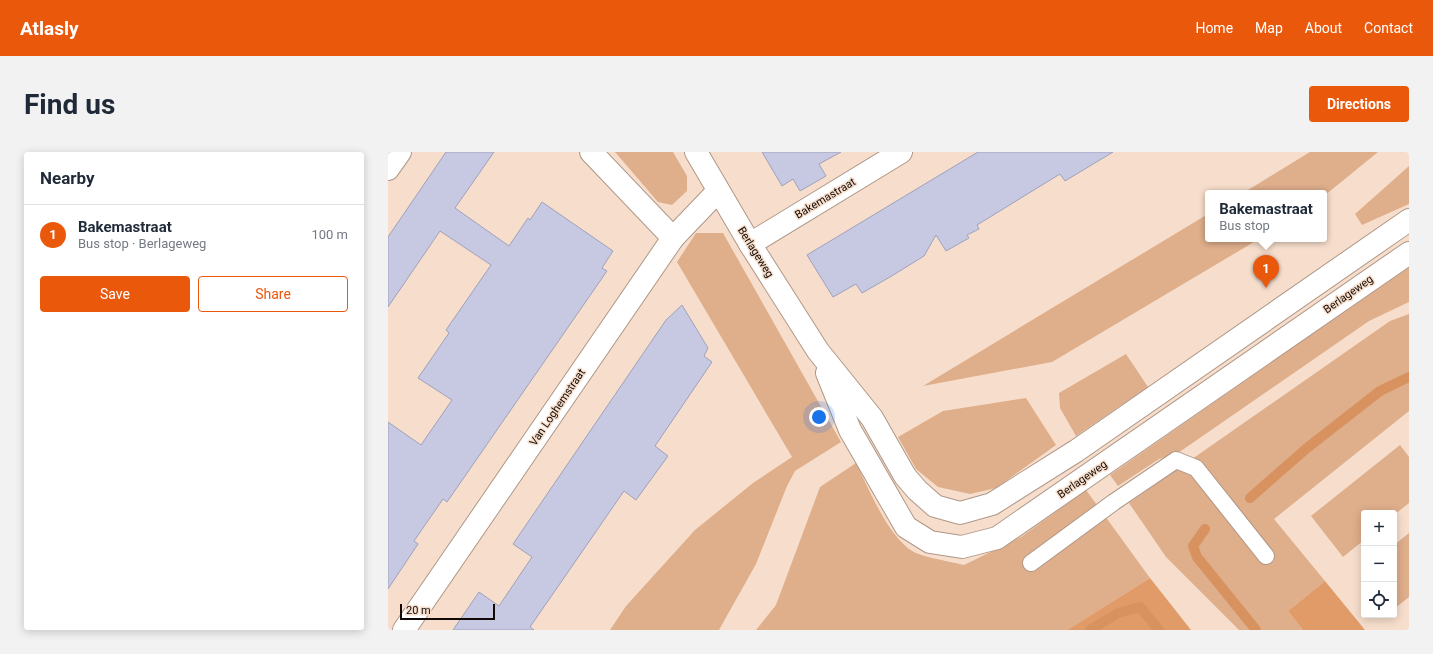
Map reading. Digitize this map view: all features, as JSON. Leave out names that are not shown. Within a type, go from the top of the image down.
[{"type":"street","points":[[388,169],[400,152]]},
{"type":"street","points":[[591,152],[673,238]]},
{"type":"street","name":"Berlageweg","points":[[696,152],[750,244],[818,351],[872,418],[905,476],[917,490],[935,506],[960,513],[992,504],[1069,455],[1409,220]]},
{"type":"street","name":"Bakemastraat","points":[[750,244],[901,152]]},
{"type":"street","name":"Van Loghemstraat","points":[[404,630],[673,238],[718,191]]},
{"type":"street","name":"Berlageweg","points":[[818,351],[850,430],[906,527],[930,542],[962,547],[997,538],[1409,253]]},
{"type":"lane","points":[[1030,563],[1114,502],[1176,460],[1196,468],[1266,556]]},
{"type":"shaded area","points":[[615,152],[673,152],[687,176],[687,191],[672,205],[658,202]]},
{"type":"shaded area","points":[[1310,152],[1378,152],[1327,194],[1327,190],[1248,190]]},
{"type":"shaded area","points":[[1409,166],[1409,204],[1362,225],[1355,214]]},
{"type":"shaded area","points":[[1205,216],[1205,242],[1254,242],[1052,362],[923,386]]},
{"type":"shaded area","points":[[696,233],[723,233],[841,442],[795,471],[787,486],[756,564],[719,630],[610,630],[626,606],[695,530],[753,483],[792,457],[677,262]]},
{"type":"shaded area","points":[[1409,266],[1409,302],[1369,321],[1178,453],[1159,459],[1118,486],[1110,475]]},
{"type":"shaded area","points":[[1409,314],[1409,411],[1274,519],[1325,581],[1288,611],[1303,630],[1239,630],[1166,557],[1129,503],[1390,321]]},
{"type":"shaded area","points":[[1126,354],[1148,387],[1076,436],[1060,408],[1059,393]]},
{"type":"shaded area","points":[[1026,398],[1056,445],[996,488],[970,494],[938,487],[916,469],[898,437],[943,411]]},
{"type":"shaded area","points":[[1400,445],[1409,457],[1409,503],[1397,513],[1397,510],[1361,510],[1361,542],[1343,557],[1311,516]]},
{"type":"shaded area","points":[[856,463],[880,512],[896,536],[905,545],[918,554],[964,565],[1021,537],[1086,490],[1150,578],[1067,630],[756,630],[776,605],[820,487]]},
{"type":"shaded area","points":[[1409,533],[1409,597],[1397,607],[1397,546],[1397,543]]},
{"type":"shaded area","points":[[1150,578],[1191,630],[1067,630]]},
{"type":"shaded area","points":[[1325,581],[1365,630],[1303,630],[1288,611]]},
{"type":"building","points":[[446,152],[494,152],[455,208],[509,246],[528,218],[530,220],[542,202],[613,251],[602,268],[607,271],[447,502],[443,499],[414,541],[418,544],[388,589],[388,422],[421,445],[452,400],[418,378],[449,333],[446,330],[491,265],[440,231],[388,307],[388,237]]},
{"type":"building","points":[[762,152],[841,152],[819,164],[826,176],[800,191],[793,179],[782,186]]},
{"type":"building","points":[[978,152],[1113,152],[1065,181],[1060,174],[977,225],[979,229],[967,235],[969,238],[946,251],[936,235],[924,256],[890,277],[862,293],[856,284],[833,297],[807,255]]},
{"type":"building","points":[[682,305],[708,348],[704,356],[712,362],[655,446],[668,456],[636,500],[624,491],[530,627],[534,630],[453,630],[479,592],[499,606],[532,557],[513,544],[666,320]]},
{"type":"waterway","points":[[1250,498],[1307,448],[1380,391],[1409,377]]},
{"type":"waterway","points":[[1205,529],[1193,546],[1197,557],[1256,630]]},
{"type":"waterway","points":[[1090,630],[1118,613],[1140,607],[1159,630]]},
{"type":"place","name":"Bakemastraat","points":[[1266,288]]}]
